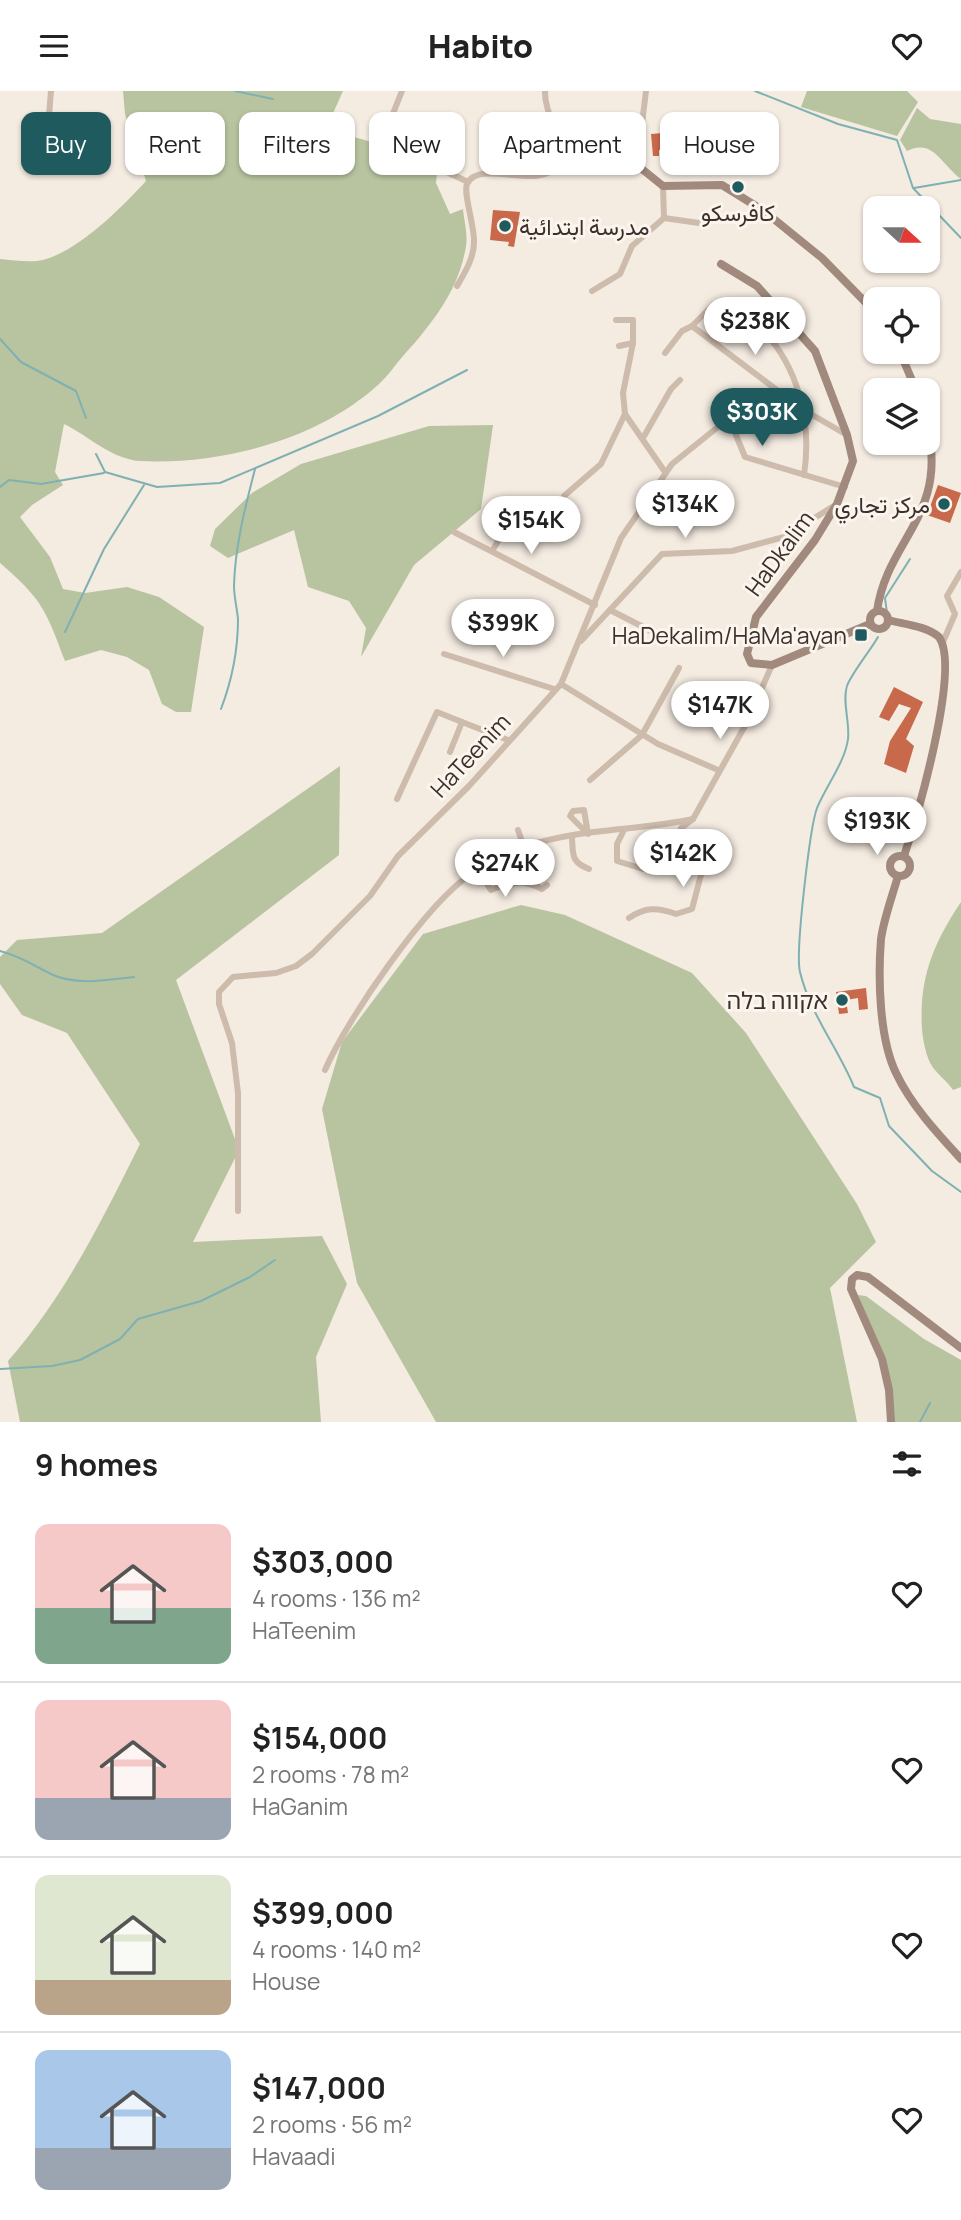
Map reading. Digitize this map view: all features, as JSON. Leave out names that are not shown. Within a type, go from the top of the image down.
[{"type":"street","points":[[49,112],[51,91]]},
{"type":"street","points":[[393,112],[402,91]]},
{"type":"street","points":[[545,91],[546,112]]},
{"type":"street","points":[[643,112],[646,91]]},
{"type":"street","points":[[646,172],[663,186],[722,185],[764,211],[822,258],[863,301]]},
{"type":"street","points":[[457,286],[473,254],[474,241],[466,191],[468,182],[479,174]]},
{"type":"street","points":[[453,175],[468,182]]},
{"type":"street","points":[[513,175],[532,175]]},
{"type":"street","points":[[663,186],[664,218]]},
{"type":"street","points":[[592,291],[620,274],[632,246],[664,218],[706,224]]},
{"type":"street","name":"HaDkalim","points":[[721,264],[757,286],[815,351],[847,435],[853,461],[837,504],[815,540],[756,617],[747,654],[751,663],[772,665]]},
{"type":"street","points":[[665,353],[682,331],[692,326],[714,304],[738,307],[773,341],[789,362],[802,409],[808,445],[804,475]]},
{"type":"street","points":[[565,496],[601,464],[625,414],[623,393],[633,343],[633,320],[616,320]]},
{"type":"street","points":[[692,326],[802,409],[847,435]]},
{"type":"street","points":[[619,346],[633,343]]},
{"type":"street","points":[[643,438],[671,389],[680,380]]},
{"type":"street","points":[[625,414],[665,472]]},
{"type":"street","points":[[718,770],[642,736],[561,684],[621,538],[665,472],[729,418],[745,457],[845,487]]},
{"type":"street","points":[[870,624],[870,618],[877,611],[880,591],[914,528],[927,496],[933,463],[932,455]]},
{"type":"street","points":[[576,646],[662,554],[732,551],[784,537],[837,504]]},
{"type":"street","points":[[492,551],[518,509]]},
{"type":"street","points":[[454,533],[595,605]]},
{"type":"street","points":[[904,856],[942,724],[950,671],[943,642],[955,614],[947,596],[961,572]]},
{"type":"street","points":[[610,610],[653,632]]},
{"type":"street","points":[[877,611],[884,613],[888,620],[927,630],[943,642]]},
{"type":"street","points":[[629,919],[642,909],[662,909],[676,914],[692,909],[702,871],[678,848],[681,828],[693,819],[746,724],[772,665],[870,624],[881,629],[888,620]]},
{"type":"street","points":[[444,654],[554,689]]},
{"type":"street","points":[[590,780],[642,736],[679,668]]},
{"type":"street","name":"HaTeenim","points":[[238,1211],[238,1093],[232,1043],[219,1005],[219,992],[233,977],[276,973],[296,966],[312,954],[370,896],[398,856],[469,786],[561,684]]},
{"type":"street","points":[[397,799],[437,712],[508,740]]},
{"type":"street","points":[[450,751],[462,722]]},
{"type":"street","points":[[325,1070],[336,1044],[368,994],[437,907],[478,870],[524,847],[588,834],[693,819]]},
{"type":"street","points":[[624,829],[617,844],[617,861],[643,869]]},
{"type":"street","points":[[517,830],[524,847]]},
{"type":"street","points":[[572,837],[573,859],[577,865],[589,869]]},
{"type":"street","points":[[904,856],[910,863],[909,870],[898,876],[881,940],[883,1023],[888,1052],[897,1076],[920,1111],[961,1159]]},
{"type":"street","points":[[898,876],[891,871],[890,863],[894,857],[904,856]]},
{"type":"street","points":[[478,870],[491,890],[514,881],[525,881],[542,889],[547,885]]},
{"type":"street","points":[[891,1422],[887,1376],[851,1289],[852,1279],[857,1275],[868,1277],[961,1348]]},
{"type":"green space","points":[[123,91],[343,91],[334,112],[239,112],[239,175],[355,175],[355,137],[369,141],[369,175],[437,175],[436,183],[450,214],[463,209],[466,232],[462,262],[451,292],[424,332],[382,381],[355,404],[298,434],[267,445],[203,459],[140,461],[119,456],[64,424],[55,472],[63,485],[32,505],[20,517],[50,557],[63,589],[85,593],[127,587],[159,597],[204,627],[191,712],[176,712],[162,704],[149,670],[127,657],[101,650],[65,661],[41,606],[25,586],[0,563],[0,259],[43,260],[71,247],[99,227],[125,203],[146,181],[144,175],[225,175],[225,112],[125,114]]},
{"type":"green space","points":[[807,91],[907,91],[918,102],[897,136],[801,107]]},
{"type":"green space","points":[[917,108],[930,119],[961,124],[961,179],[930,150],[916,148],[907,151],[900,140]]},
{"type":"green space","points":[[493,425],[481,509],[414,565],[361,657],[366,628],[349,601],[308,587],[294,530],[228,558],[210,546],[215,529],[252,493],[301,464],[429,426]]},
{"type":"green space","points":[[340,766],[339,855],[176,980],[239,1150],[193,1242],[322,1236],[347,1284],[316,1357],[321,1422],[20,1422],[8,1361],[65,1284],[97,1229],[140,1144],[67,1033],[22,1015],[0,984],[0,957],[17,940],[102,933]]},
{"type":"green space","points":[[961,902],[961,1087],[953,1090],[928,1058],[922,1033],[922,1011],[930,962],[943,932]]},
{"type":"green space","points":[[521,905],[565,915],[692,973],[746,1033],[857,1204],[876,1242],[830,1288],[857,1422],[436,1422],[357,1283],[322,1109],[342,1042],[423,934]]},
{"type":"green space","points":[[858,1295],[866,1296],[924,1339],[961,1360],[961,1422],[894,1422],[889,1373]]},
{"type":"building","points":[[660,133],[659,156],[653,156],[651,134]]},
{"type":"building","name":"مدرسة ابتدائية","points":[[493,210],[520,212],[514,247],[508,246],[509,242],[490,240]]},
{"type":"building","name":"مركز تجاري","points":[[938,485],[961,493],[950,523],[927,515]]},
{"type":"building","points":[[894,687],[923,702],[906,739],[914,746],[906,773],[884,764],[890,741],[911,708],[899,704],[889,721],[879,717]]},
{"type":"building","name":"אקווה בלה","points":[[866,988],[868,1009],[859,1010],[858,998],[846,1000],[848,1013],[839,1014],[836,992]]},
{"type":"waterway","points":[[235,91],[273,99]]},
{"type":"waterway","points":[[755,91],[838,124],[897,140],[913,188],[961,238]]},
{"type":"waterway","points":[[914,188],[961,180]]},
{"type":"waterway","points":[[0,339],[21,362],[76,391],[86,418]]},
{"type":"waterway","points":[[96,454],[105,472],[157,487],[220,483],[378,416],[467,370]]},
{"type":"waterway","points":[[221,709],[236,653],[236,556],[255,469]]},
{"type":"waterway","points":[[0,487],[9,480],[41,484],[104,473]]},
{"type":"waterway","points":[[65,632],[104,549],[144,485]]},
{"type":"waterway","points":[[887,613],[885,598],[910,559]]},
{"type":"waterway","points":[[878,637],[847,686],[846,748],[817,808],[814,820],[801,917],[800,972],[817,1017],[854,1087],[880,1098],[889,1126],[932,1171],[961,1192]]},
{"type":"waterway","points":[[0,951],[70,980],[134,977]]},
{"type":"waterway","points":[[0,1369],[52,1366],[80,1360],[120,1339],[138,1319],[201,1301],[250,1277],[275,1260]]},
{"type":"waterway","points":[[920,1422],[930,1403]]},
{"type":"place","name":"كافرسكو","points":[[738,187]]},
{"type":"place","name":"مدرسة ابتدائية","points":[[505,226]]},
{"type":"place","name":"مركز تجاري","points":[[944,504]]},
{"type":"place","name":"HaDekalim/HaMa'ayan","points":[[861,635]]},
{"type":"place","name":"אקווה בלה","points":[[842,1000]]}]
